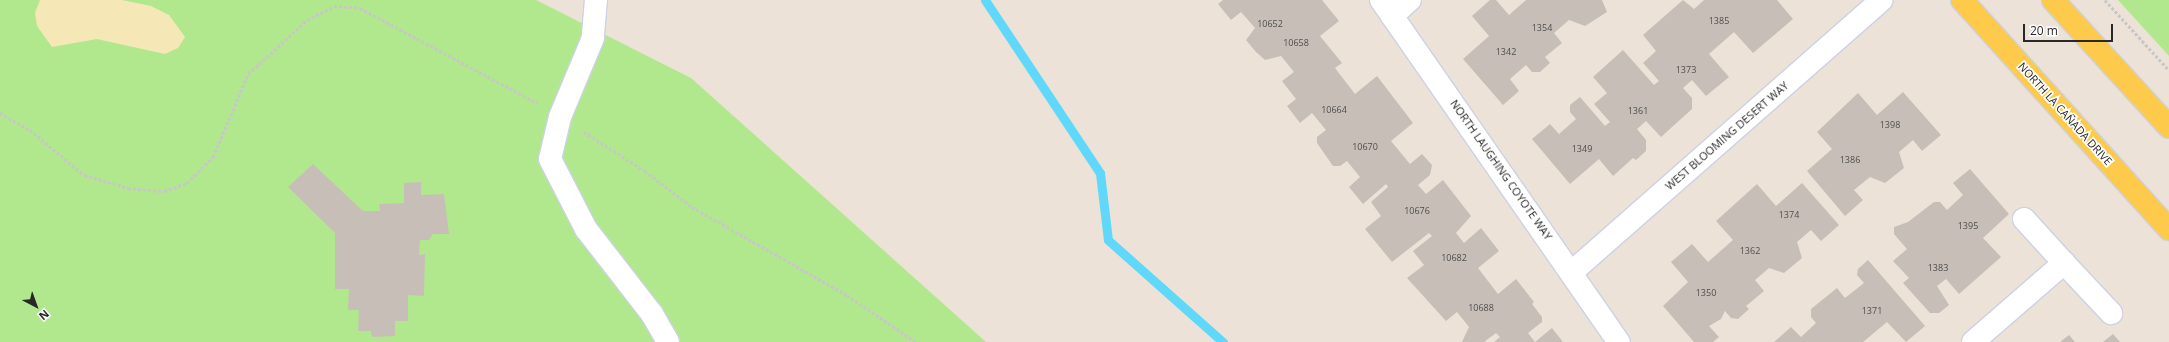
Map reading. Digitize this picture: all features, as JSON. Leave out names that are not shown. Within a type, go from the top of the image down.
[{"type":"main road","name":"NORTH LA CAÑADA DRIVE","points":[[1962,0],[2169,229]]},
{"type":"main road","points":[[2053,0],[2169,127]]},
{"type":"street","points":[[596,0],[593,38],[560,117],[550,159],[586,229],[652,314],[668,342]]},
{"type":"street","points":[[1386,8],[1410,0]]},
{"type":"street","name":"WEST BLOOMING DESERT WAY","points":[[1572,272],[1882,0]]},
{"type":"street","name":"NORTH LAUGHING COYOTE WAY","points":[[1386,8],[1572,272],[1619,342]]},
{"type":"street","points":[[2024,219],[2110,313]]},
{"type":"street","points":[[1973,342],[2064,263]]},
{"type":"path","points":[[2105,0],[2169,70]]},
{"type":"path","points":[[0,113],[30,130],[84,175],[128,188],[164,191],[187,183],[213,157],[248,74],[306,20],[334,6],[360,8],[560,117],[645,171],[692,207],[847,295],[916,342]]},
{"type":"green space","points":[[0,0],[536,0],[691,78],[986,342],[0,342]]},
{"type":"green space","points":[[2118,0],[2169,0],[2169,56]]},
{"type":"sand","points":[[40,0],[122,0],[151,6],[169,15],[185,37],[178,48],[165,54],[97,39],[52,47],[37,26],[35,13]]},
{"type":"building","points":[[1223,0],[1322,0],[1339,21],[1320,36],[1342,63],[1335,68],[1355,94],[1377,76],[1413,123],[1391,141],[1410,164],[1422,154],[1432,165],[1430,175],[1418,185],[1426,194],[1443,180],[1471,216],[1456,233],[1464,243],[1481,228],[1499,251],[1478,268],[1498,294],[1516,279],[1534,302],[1532,304],[1542,317],[1542,322],[1528,333],[1535,342],[1494,342],[1500,337],[1496,333],[1484,342],[1462,342],[1469,327],[1457,312],[1446,321],[1407,278],[1424,265],[1413,251],[1432,236],[1429,233],[1392,262],[1365,229],[1381,216],[1371,202],[1388,187],[1386,184],[1363,204],[1349,187],[1360,177],[1347,161],[1340,166],[1333,166],[1317,143],[1317,137],[1326,130],[1312,113],[1300,123],[1287,106],[1296,99],[1282,81],[1294,72],[1281,56],[1265,60],[1256,52],[1246,40],[1255,28],[1241,12],[1231,20],[1218,4]]},
{"type":"building","points":[[1490,0],[1496,0],[1509,15],[1526,0],[1602,0],[1607,12],[1585,26],[1569,20],[1554,33],[1562,43],[1545,57],[1550,63],[1540,72],[1532,72],[1526,65],[1510,79],[1519,91],[1503,105],[1463,59],[1489,36],[1472,16]]},
{"type":"building","points":[[1683,0],[1694,9],[1704,0],[1777,0],[1793,19],[1753,53],[1734,32],[1709,54],[1729,77],[1706,96],[1692,80],[1683,88],[1692,98],[1692,109],[1661,137],[1646,121],[1637,129],[1646,140],[1646,151],[1636,160],[1633,158],[1613,176],[1599,159],[1570,184],[1532,139],[1550,124],[1559,134],[1576,119],[1570,112],[1570,105],[1580,97],[1605,126],[1610,122],[1594,104],[1607,93],[1593,77],[1623,50],[1654,85],[1659,81],[1643,63],[1656,51],[1643,35]]},
{"type":"building","points":[[1903,92],[1941,135],[1922,151],[1913,140],[1899,152],[1904,168],[1885,183],[1870,177],[1854,190],[1863,200],[1845,216],[1807,171],[1832,149],[1817,132],[1858,93],[1877,115]]},
{"type":"building","points":[[313,164],[363,211],[380,211],[379,204],[404,203],[404,183],[421,182],[421,195],[444,194],[449,234],[433,234],[429,240],[420,240],[419,255],[425,254],[424,296],[408,295],[408,321],[395,321],[395,336],[372,337],[371,331],[358,331],[359,310],[348,310],[349,289],[335,289],[335,233],[288,187]]},
{"type":"building","points":[[1970,169],[2009,214],[1983,238],[2001,257],[1959,294],[1946,279],[1937,286],[1949,305],[1939,313],[1930,313],[1903,283],[1909,278],[1893,261],[1907,249],[1894,234],[1894,227],[1908,222],[1934,202],[1940,202],[1947,210],[1963,195],[1953,183]]},
{"type":"building","points":[[1802,183],[1839,225],[1821,241],[1811,230],[1797,242],[1802,258],[1784,273],[1769,268],[1755,280],[1764,291],[1746,306],[1749,309],[1738,319],[1731,318],[1725,311],[1721,319],[1709,326],[1719,337],[1713,342],[1694,342],[1663,306],[1688,282],[1671,262],[1692,244],[1708,262],[1733,240],[1716,221],[1757,184],[1776,206]]},
{"type":"building","points":[[1868,260],[1925,326],[1906,342],[1887,322],[1863,342],[1774,342],[1791,327],[1801,337],[1816,323],[1811,317],[1811,309],[1837,288],[1845,298],[1864,283],[1857,275],[1858,269]]},
{"type":"building","points":[[1552,328],[1563,342],[1535,342]]},
{"type":"building","points":[[2113,334],[2120,342],[2103,342]]},
{"type":"building","points":[[2069,335],[2075,342],[2060,342]]},
{"type":"waterway","points":[[985,0],[1100,173],[1108,240],[1223,342]]}]
